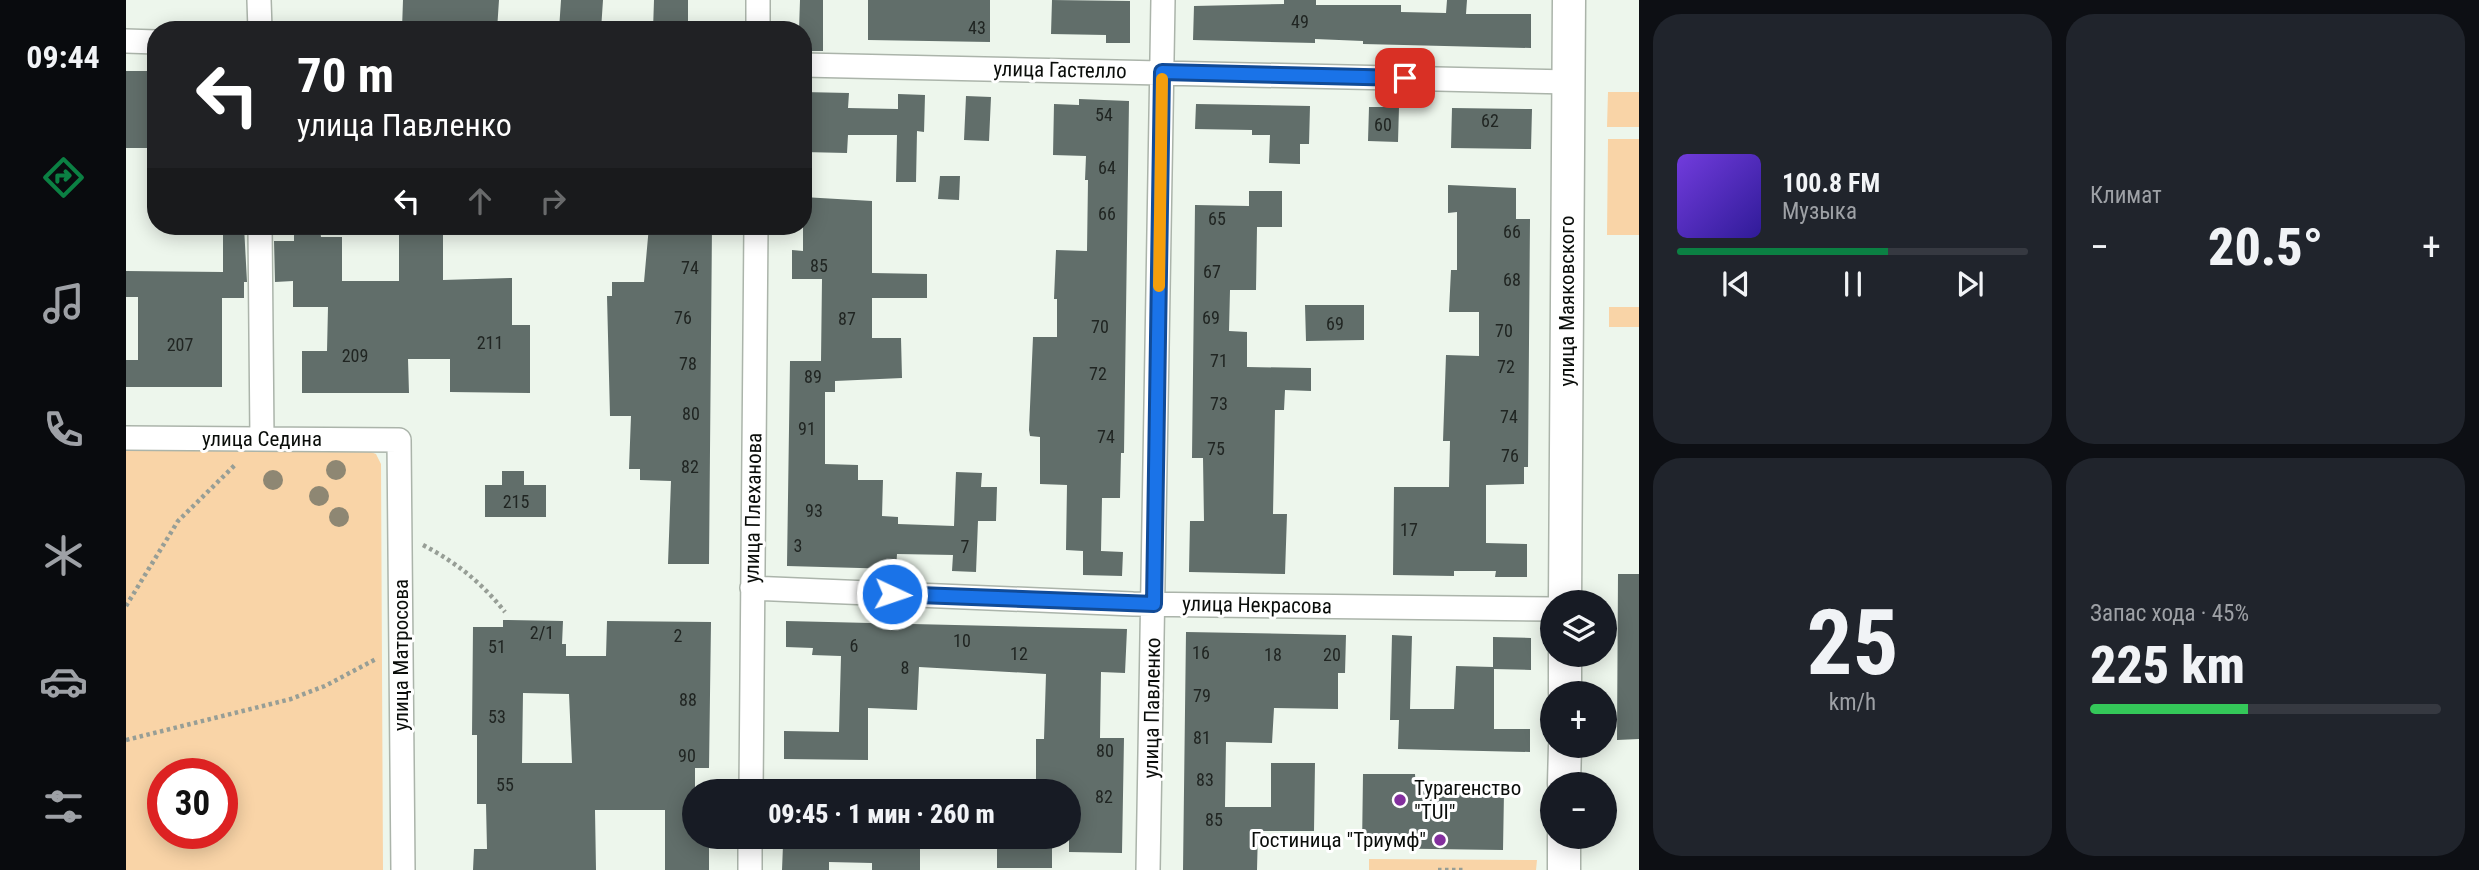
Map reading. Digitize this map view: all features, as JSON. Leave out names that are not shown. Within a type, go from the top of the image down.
[{"type":"street","points":[[260,0],[260,21]]},
{"type":"street","points":[[758,0],[758,21]]},
{"type":"street","name":"улица Павленко","points":[[1148,870],[1163,0]]},
{"type":"street","name":"улица Маяковского","points":[[1566,590],[1569,0]]},
{"type":"street","points":[[126,41],[147,42]]},
{"type":"street","name":"улица Гастелло","points":[[812,65],[1569,82]]},
{"type":"street","points":[[260,235],[262,439]]},
{"type":"street","name":"улица Плеханова","points":[[751,779],[756,235]]},
{"type":"street","name":"улица Седина","points":[[126,438],[399,440]]},
{"type":"street","name":"улица Матросова","points":[[399,440],[403,870]]},
{"type":"street","name":"улица Некрасова","points":[[752,588],[1154,604],[1540,609]]},
{"type":"street","points":[[750,849],[750,870]]},
{"type":"street","points":[[1564,849],[1564,870]]},
{"type":"path","points":[[126,606],[178,521],[262,439]]},
{"type":"path","points":[[400,533],[462,567],[482,583],[505,611]]},
{"type":"path","points":[[126,740],[291,699],[326,686],[373,662],[401,638]]},
{"type":"path","points":[[1438,870],[1463,870]]},
{"type":"shaded area","points":[[1608,92],[1639,92],[1639,127],[1607,127]]},
{"type":"shaded area","points":[[1608,139],[1639,139],[1639,235],[1607,235]]},
{"type":"shaded area","points":[[1609,307],[1639,307],[1639,327],[1609,327]]},
{"type":"shaded area","points":[[126,449],[365,450],[376,454],[381,464],[383,870],[126,870]]},
{"type":"shaded area","points":[[1369,859],[1537,860],[1536,870],[1369,870]]},
{"type":"building","points":[[403,0],[499,0],[498,21],[402,21]]},
{"type":"building","points":[[561,0],[603,0],[602,21],[560,21]]},
{"type":"building","points":[[654,0],[688,0],[688,21],[653,21]]},
{"type":"building","points":[[800,0],[823,0],[823,51],[812,51],[812,21],[799,21]]},
{"type":"building","points":[[868,0],[990,0],[990,42],[868,40]]},
{"type":"building","points":[[1052,0],[1130,1],[1130,43],[1106,43],[1106,35],[1051,34]]},
{"type":"building","points":[[1284,0],[1316,0],[1316,5],[1401,5],[1401,12],[1446,13],[1447,0],[1467,0],[1466,14],[1531,14],[1531,48],[1363,44],[1363,41],[1315,39],[1315,43],[1193,40],[1194,6],[1284,4]]},
{"type":"building","points":[[126,71],[147,71],[147,148],[126,148]]},
{"type":"building","points":[[812,92],[849,93],[848,108],[898,109],[898,94],[925,95],[924,132],[917,131],[916,182],[896,182],[897,135],[848,135],[847,153],[812,152]]},
{"type":"building","points":[[966,96],[991,97],[989,141],[964,140]]},
{"type":"building","points":[[1079,99],[1129,101],[1124,453],[1121,453],[1120,498],[1102,498],[1101,551],[1123,552],[1122,576],[1083,575],[1083,551],[1066,550],[1067,485],[1040,484],[1040,437],[1030,436],[1029,430],[1033,337],[1057,337],[1057,299],[1054,299],[1056,250],[1087,251],[1086,156],[1053,155],[1054,104],[1079,105]]},
{"type":"building","points":[[1196,104],[1310,106],[1309,144],[1300,144],[1300,164],[1269,163],[1270,135],[1252,135],[1252,130],[1195,129]]},
{"type":"building","points":[[1369,107],[1399,107],[1398,142],[1368,141]]},
{"type":"building","points":[[1452,108],[1532,109],[1531,149],[1451,148]]},
{"type":"building","points":[[940,176],[960,176],[959,200],[938,199]]},
{"type":"building","points":[[1448,185],[1516,188],[1516,219],[1530,219],[1528,467],[1524,467],[1524,484],[1486,485],[1486,543],[1527,544],[1527,577],[1495,577],[1496,571],[1454,571],[1454,576],[1393,575],[1394,487],[1449,487],[1450,441],[1443,441],[1446,355],[1479,356],[1479,312],[1449,312],[1451,270],[1457,270],[1457,212],[1448,213]]},
{"type":"building","points":[[1249,191],[1282,191],[1282,227],[1257,227],[1256,290],[1230,290],[1229,331],[1247,332],[1247,367],[1311,368],[1311,391],[1285,390],[1284,410],[1275,410],[1273,514],[1287,514],[1285,574],[1189,572],[1190,521],[1204,521],[1203,458],[1192,458],[1195,205],[1249,206]]},
{"type":"building","points":[[812,198],[872,201],[872,273],[927,274],[927,298],[872,298],[872,338],[901,338],[902,378],[835,381],[835,392],[825,392],[825,464],[858,465],[858,480],[883,480],[882,516],[898,517],[898,524],[954,526],[956,472],[982,473],[981,487],[997,487],[996,521],[978,521],[976,572],[952,571],[953,555],[897,554],[896,569],[787,566],[790,361],[821,361],[822,279],[792,279],[792,250],[803,251],[803,235],[812,235]]},
{"type":"building","points":[[223,235],[244,235],[247,282],[244,282],[244,298],[222,298],[222,387],[126,387],[126,360],[138,360],[138,297],[126,297],[126,271],[223,272]]},
{"type":"building","points":[[294,235],[342,237],[342,281],[399,281],[399,235],[443,235],[443,280],[512,278],[512,325],[530,325],[530,393],[450,392],[450,359],[408,359],[409,393],[302,393],[302,351],[327,351],[328,307],[293,307],[293,281],[275,282],[274,241],[294,241]]},
{"type":"building","points":[[648,235],[712,235],[709,564],[668,564],[671,481],[640,480],[640,469],[629,469],[631,416],[610,416],[607,296],[612,296],[612,282],[644,282]]},
{"type":"building","points":[[1305,305],[1364,305],[1364,340],[1306,341]]},
{"type":"building","points":[[502,471],[524,471],[524,485],[546,485],[546,517],[485,517],[485,485],[502,485]]},
{"type":"building","points":[[1618,574],[1639,574],[1639,739],[1617,740]]},
{"type":"building","points":[[503,620],[563,621],[562,644],[566,644],[566,656],[606,656],[607,621],[711,622],[709,768],[695,768],[695,779],[682,779],[682,849],[709,849],[709,870],[665,870],[665,810],[595,810],[596,870],[473,870],[474,849],[487,849],[486,804],[477,804],[477,735],[472,735],[473,627],[503,627]],"holes":[[[523,693],[569,694],[572,763],[522,763]]]},
{"type":"building","points":[[786,621],[1127,629],[1125,673],[1101,672],[1100,738],[1124,738],[1122,853],[1069,852],[1069,849],[1081,849],[1081,779],[1036,779],[1036,739],[1044,739],[1046,674],[919,667],[917,710],[868,708],[868,760],[784,759],[784,731],[839,732],[841,656],[812,655],[813,648],[786,647]]},
{"type":"building","points":[[1186,632],[1346,635],[1345,673],[1338,673],[1338,709],[1274,708],[1272,743],[1226,742],[1225,807],[1271,807],[1271,763],[1315,763],[1314,831],[1258,831],[1257,870],[1183,870]]},
{"type":"building","points":[[1392,635],[1412,636],[1410,709],[1454,709],[1456,666],[1493,667],[1493,637],[1531,638],[1531,670],[1494,669],[1494,729],[1530,729],[1530,752],[1398,749],[1399,720],[1390,720]]},
{"type":"building","points":[[1363,774],[1415,774],[1416,791],[1504,792],[1503,850],[1362,848]]},
{"type":"building","points":[[783,849],[920,849],[920,870],[872,870],[872,863],[829,862],[829,870],[782,870]]},
{"type":"building","points":[[997,849],[1052,849],[1052,868],[997,868]]},
{"type":"slow traffic","points":[[1159,286],[1162,79]]},
{"type":"place","name":"Турагенство \"TUI\"","points":[[1400,800]]},
{"type":"place","name":"Гостиница \"Триумф\"","points":[[1440,840]]},
{"type":"route","points":[[892,594],[1154,604],[1162,72],[1405,78]]}]
